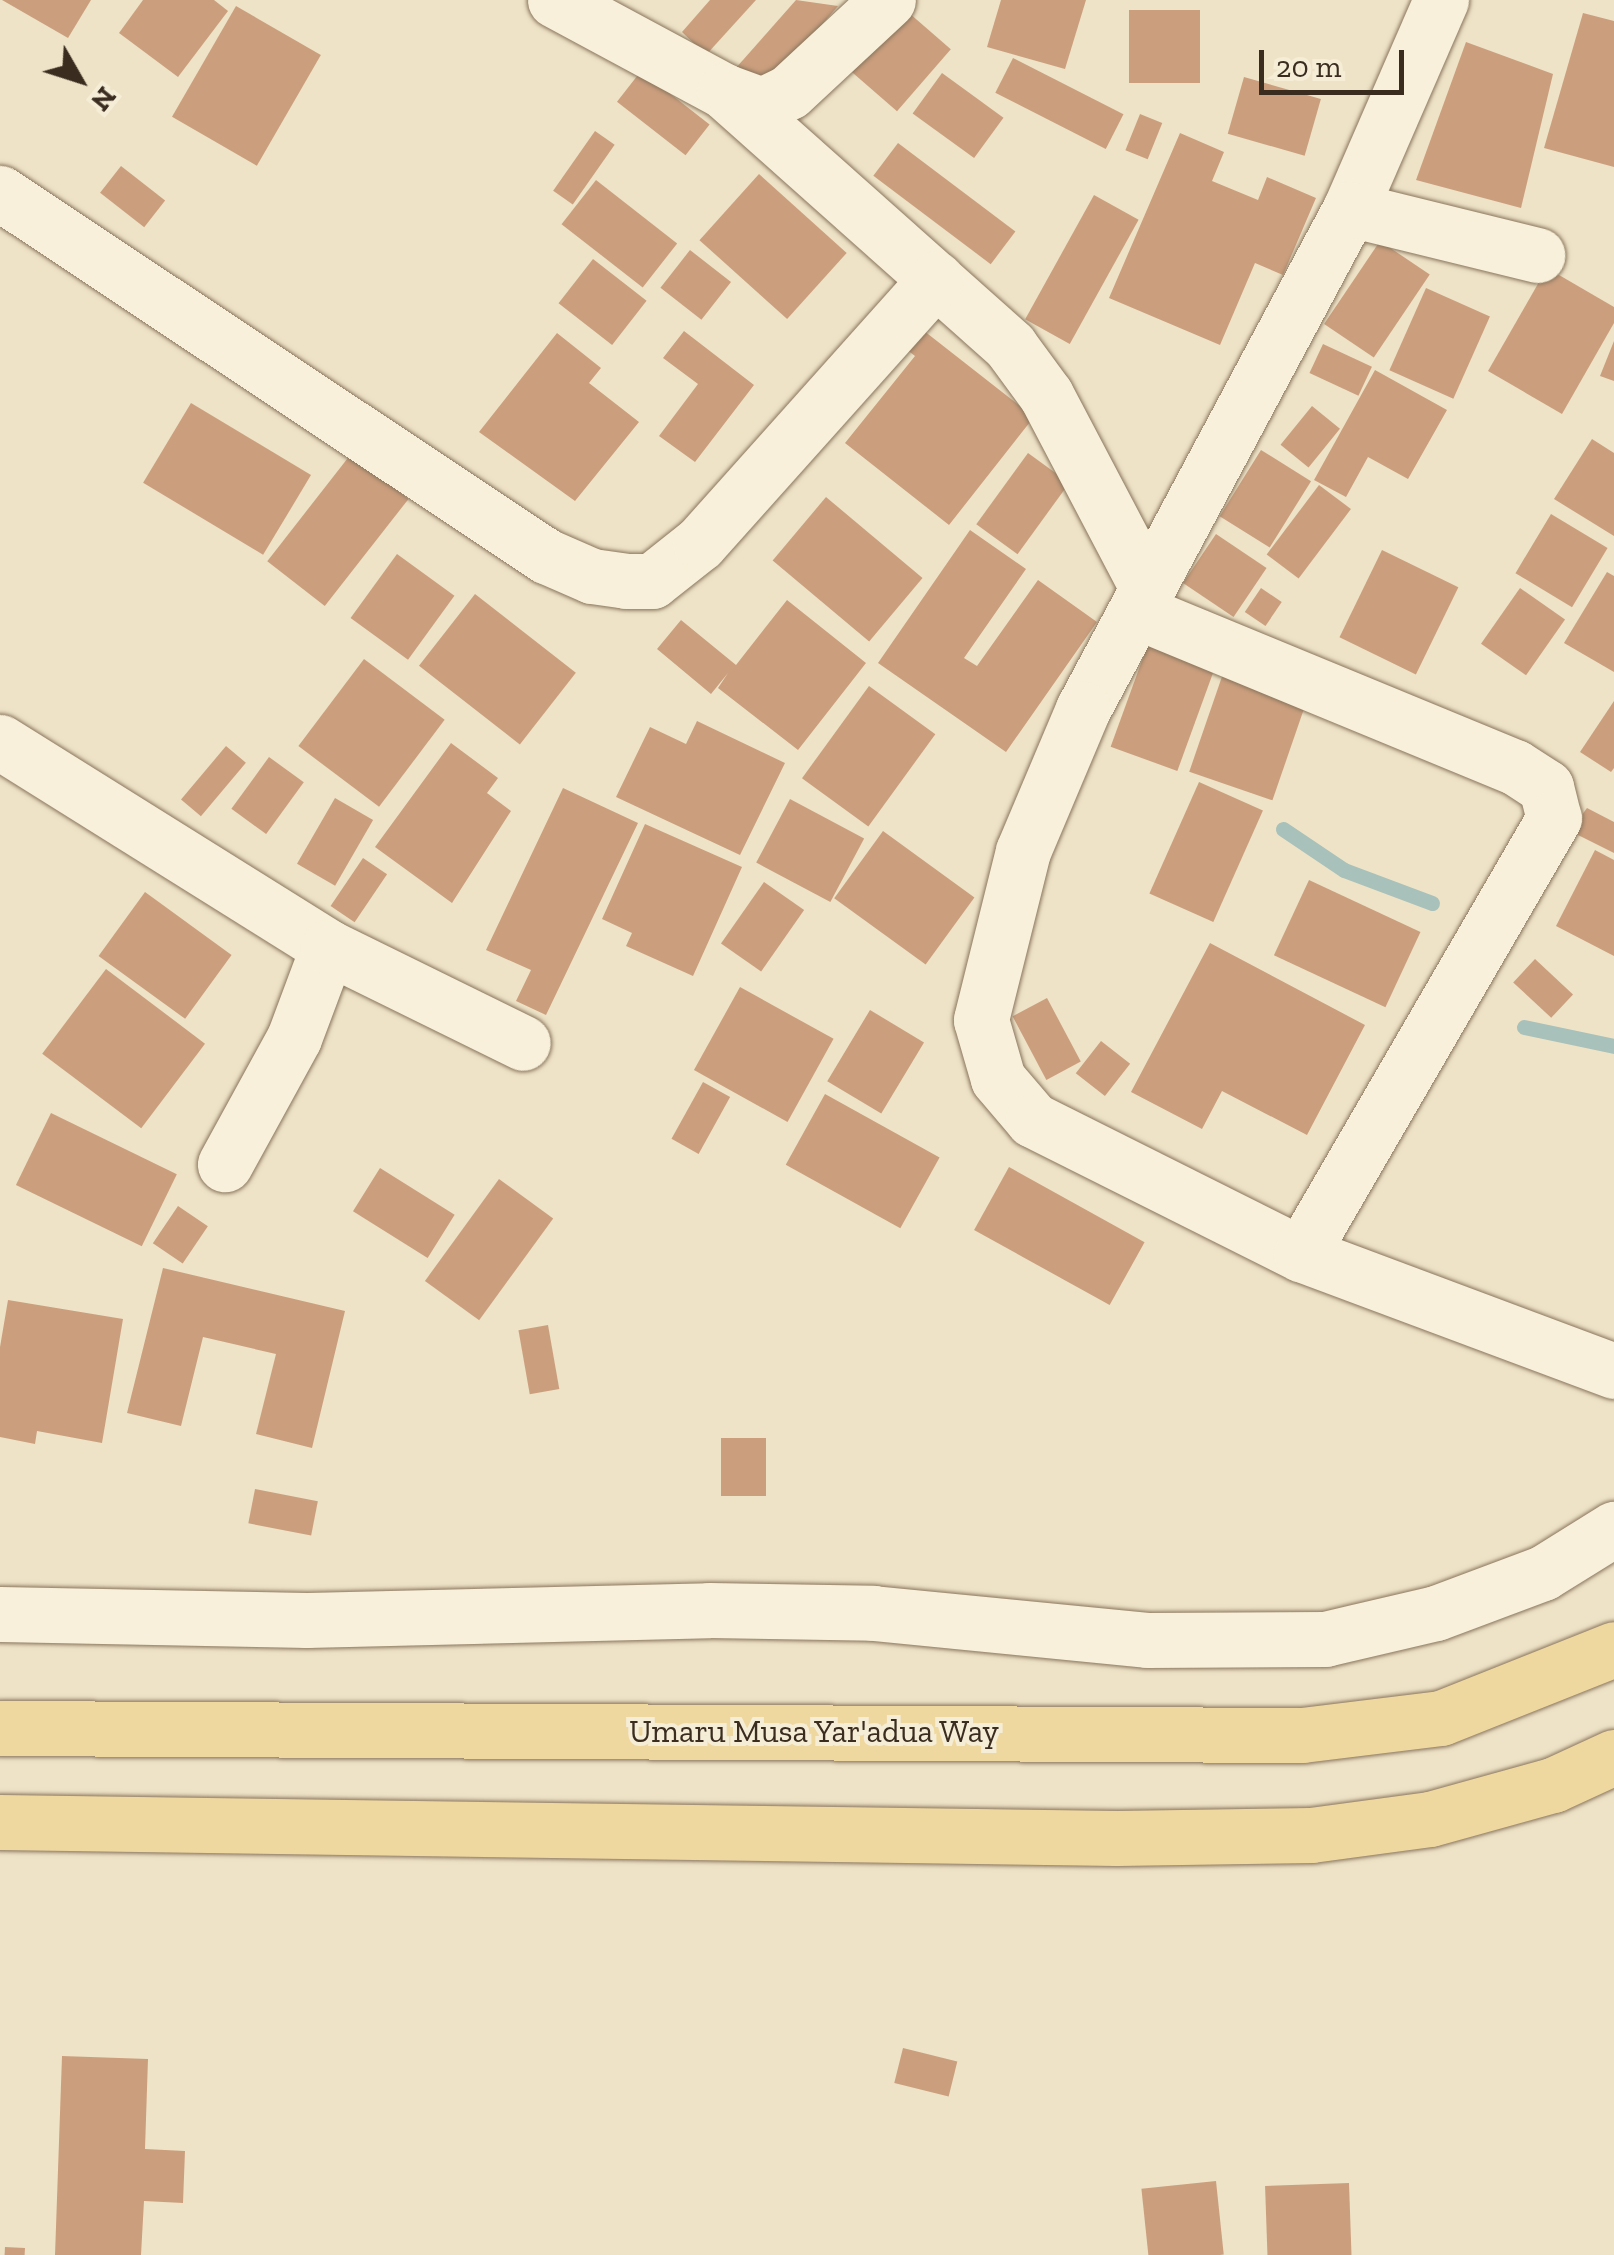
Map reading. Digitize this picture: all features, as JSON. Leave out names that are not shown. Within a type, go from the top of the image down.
[{"type":"main road","name":"Umaru Musa Yar'adua Way","points":[[0,1728],[1302,1735],[1441,1718],[1614,1649]]},
{"type":"main road","points":[[0,1822],[1117,1838],[1311,1835],[1430,1820],[1552,1784],[1614,1757]]},
{"type":"street","points":[[555,0],[724,91],[762,105],[789,92],[888,0]]},
{"type":"street","points":[[1441,0],[1350,209],[1083,710],[1023,852],[982,1020],[998,1079],[1033,1120],[1300,1254],[1614,1371]]},
{"type":"street","points":[[724,91],[1010,346],[1046,395],[1142,600],[1515,767],[1546,787],[1554,818],[1300,1254]]},
{"type":"street","points":[[0,193],[546,556],[592,576],[626,581],[652,582],[700,543],[936,279]]},
{"type":"street","points":[[1350,209],[1537,254]]},
{"type":"street","points":[[0,742],[328,948],[523,1042]]},
{"type":"street","points":[[225,1164],[294,1038],[328,948]]},
{"type":"street","points":[[0,1614],[308,1620],[836,1612],[1148,1640],[1325,1639],[1436,1613],[1544,1573],[1614,1529]]},
{"type":"building","points":[[2,0],[91,0],[68,38]]},
{"type":"building","points":[[143,0],[214,0],[228,11],[178,77],[119,33]]},
{"type":"building","points":[[710,0],[756,0],[706,55],[682,32]]},
{"type":"building","points":[[796,0],[838,6],[763,93],[735,69]]},
{"type":"building","points":[[1001,0],[1086,0],[1065,69],[987,47]]},
{"type":"building","points":[[236,6],[321,55],[257,166],[172,117]]},
{"type":"building","points":[[901,6],[951,49],[897,111],[847,68]]},
{"type":"building","points":[[1129,10],[1200,10],[1200,83],[1129,83]]},
{"type":"building","points":[[1583,13],[1614,21],[1614,167],[1544,148]]},
{"type":"building","points":[[1466,42],[1553,74],[1521,208],[1416,180]]},
{"type":"building","points":[[1013,58],[1123,114],[1106,149],[995,93]]},
{"type":"building","points":[[641,71],[710,125],[686,155],[617,102]]},
{"type":"building","points":[[942,73],[1003,118],[974,158],[913,113]]},
{"type":"building","points":[[1244,77],[1321,99],[1305,156],[1228,134]]},
{"type":"building","points":[[1140,114],[1162,123],[1148,159],[1125,150]]},
{"type":"building","points":[[595,131],[615,145],[573,205],[553,191]]},
{"type":"building","points":[[1180,133],[1224,152],[1212,181],[1258,200],[1267,177],[1316,198],[1283,275],[1255,263],[1220,345],[1109,298]]},
{"type":"building","points":[[898,143],[1015,231],[991,264],[873,176]]},
{"type":"building","points":[[121,166],[165,200],[144,227],[100,193]]},
{"type":"building","points":[[759,174],[847,253],[787,319],[699,240]]},
{"type":"building","points":[[596,180],[677,243],[643,288],[562,224]]},
{"type":"building","points":[[1094,195],[1139,220],[1070,344],[1025,319]]},
{"type":"building","points":[[1380,241],[1430,275],[1374,357],[1324,324]]},
{"type":"building","points":[[690,250],[731,282],[701,320],[660,288]]},
{"type":"building","points":[[593,259],[647,301],[612,345],[559,303]]},
{"type":"building","points":[[1547,268],[1614,307],[1614,323],[1562,414],[1488,371]]},
{"type":"building","points":[[1426,288],[1490,316],[1453,399],[1389,370]]},
{"type":"building","points":[[905,316],[1034,417],[949,525],[845,443],[915,356],[889,336]]},
{"type":"building","points":[[684,331],[754,385],[695,462],[659,436],[698,384],[663,358]]},
{"type":"building","points":[[557,333],[601,368],[589,383],[639,422],[575,501],[479,432]]},
{"type":"building","points":[[1614,341],[1614,381],[1600,376]]},
{"type":"building","points":[[1323,344],[1372,367],[1358,396],[1309,373]]},
{"type":"building","points":[[1375,370],[1447,410],[1408,479],[1368,457],[1346,497],[1314,480]]},
{"type":"building","points":[[191,403],[311,475],[263,555],[143,483]]},
{"type":"building","points":[[1312,406],[1340,429],[1309,468],[1281,445]]},
{"type":"building","points":[[1592,439],[1614,453],[1614,536],[1554,499]]},
{"type":"building","points":[[1261,450],[1311,481],[1270,547],[1220,516]]},
{"type":"building","points":[[1028,453],[1069,483],[1018,554],[976,524]]},
{"type":"building","points":[[351,454],[409,499],[325,606],[267,561]]},
{"type":"building","points":[[1319,485],[1351,509],[1299,579],[1267,554]]},
{"type":"building","points":[[826,497],[923,578],[869,642],[773,561]]},
{"type":"building","points":[[1551,514],[1608,548],[1572,607],[1515,573]]},
{"type":"building","points":[[970,530],[1026,569],[964,658],[977,666],[1038,580],[1097,622],[1006,752],[878,663]]},
{"type":"building","points":[[1216,534],[1267,568],[1234,617],[1183,583]]},
{"type":"building","points":[[1382,550],[1458,587],[1416,674],[1339,637]]},
{"type":"building","points":[[397,554],[454,596],[408,660],[351,618]]},
{"type":"building","points":[[1607,572],[1614,576],[1614,672],[1564,643]]},
{"type":"building","points":[[1261,588],[1282,602],[1266,626],[1245,612]]},
{"type":"building","points":[[1520,588],[1565,620],[1526,675],[1481,644]]},
{"type":"building","points":[[475,594],[576,673],[520,745],[419,666]]},
{"type":"building","points":[[787,600],[866,663],[798,750],[718,688],[728,673],[711,694],[657,649],[681,620],[736,665]]},
{"type":"building","points":[[1152,633],[1219,657],[1177,771],[1111,747]]},
{"type":"building","points":[[364,659],[445,720],[379,807],[298,746]]},
{"type":"building","points":[[1227,662],[1310,691],[1272,800],[1189,772]]},
{"type":"building","points":[[869,686],[935,734],[868,826],[802,778]]},
{"type":"building","points":[[1614,701],[1614,768],[1611,772],[1580,752]]},
{"type":"building","points":[[697,721],[785,763],[740,855],[616,797],[650,727],[686,744]]},
{"type":"building","points":[[451,743],[498,778],[487,793],[511,811],[452,903],[375,847]]},
{"type":"building","points":[[226,746],[246,763],[201,816],[181,800]]},
{"type":"building","points":[[269,757],[304,782],[266,834],[231,809]]},
{"type":"building","points":[[1199,782],[1263,810],[1213,922],[1149,893]]},
{"type":"building","points":[[563,788],[638,823],[546,1015],[516,1001],[531,970],[486,950]]},
{"type":"building","points":[[335,798],[373,820],[335,886],[297,864]]},
{"type":"building","points":[[790,799],[864,838],[830,902],[756,863]]},
{"type":"building","points":[[1587,808],[1614,822],[1614,853],[1570,831]]},
{"type":"building","points":[[645,824],[742,867],[693,976],[626,946],[632,933],[602,919]]},
{"type":"building","points":[[883,831],[974,897],[926,965],[834,898]]},
{"type":"building","points":[[1595,850],[1614,860],[1614,956],[1556,926]]},
{"type":"building","points":[[363,858],[387,874],[355,922],[331,906]]},
{"type":"building","points":[[1309,880],[1420,932],[1385,1007],[1274,955]]},
{"type":"building","points":[[764,882],[804,910],[761,972],[721,943]]},
{"type":"building","points":[[145,892],[232,955],[185,1019],[99,956]]},
{"type":"building","points":[[1210,943],[1365,1025],[1307,1135],[1222,1091],[1202,1129],[1131,1092]]},
{"type":"building","points":[[1535,959],[1573,994],[1551,1018],[1513,982]]},
{"type":"building","points":[[106,969],[205,1044],[141,1128],[42,1054]]},
{"type":"building","points":[[740,987],[834,1039],[788,1122],[694,1070]]},
{"type":"building","points":[[1047,998],[1081,1062],[1046,1080],[1013,1016]]},
{"type":"building","points":[[870,1010],[924,1042],[881,1114],[827,1081]]},
{"type":"building","points":[[1101,1041],[1130,1064],[1105,1096],[1076,1073]]},
{"type":"building","points":[[703,1082],[730,1097],[699,1154],[671,1139]]},
{"type":"building","points":[[825,1094],[940,1158],[900,1228],[786,1165]]},
{"type":"building","points":[[51,1113],[177,1174],[142,1246],[16,1185]]},
{"type":"building","points":[[1009,1167],[1145,1242],[1110,1305],[974,1230]]},
{"type":"building","points":[[380,1168],[455,1215],[428,1258],[353,1211]]},
{"type":"building","points":[[499,1179],[553,1218],[479,1320],[425,1281]]},
{"type":"building","points":[[178,1206],[208,1226],[183,1263],[153,1243]]},
{"type":"building","points":[[163,1268],[345,1311],[312,1448],[256,1434],[276,1354],[203,1337],[181,1426],[127,1413]]},
{"type":"building","points":[[8,1300],[123,1319],[102,1443],[37,1431],[35,1444],[0,1437],[0,1347]]},
{"type":"building","points":[[548,1325],[559,1389],[530,1394],[518,1330]]},
{"type":"building","points":[[721,1438],[766,1438],[766,1496],[721,1496]]},
{"type":"building","points":[[255,1489],[318,1501],[311,1536],[248,1523]]},
{"type":"building","points":[[903,2048],[957,2062],[949,2096],[894,2083]]},
{"type":"building","points":[[62,2056],[148,2059],[145,2149],[185,2151],[183,2203],[144,2201],[141,2255],[55,2255]]},
{"type":"building","points":[[1216,2181],[1224,2255],[1148,2255],[1141,2189]]},
{"type":"building","points":[[1349,2183],[1352,2255],[1267,2255],[1265,2186]]},
{"type":"building","points":[[5,2247],[25,2248],[25,2255],[5,2255]]},
{"type":"waterway","points":[[1283,829],[1344,870],[1432,903]]},
{"type":"waterway","points":[[1524,1027],[1614,1046]]}]
